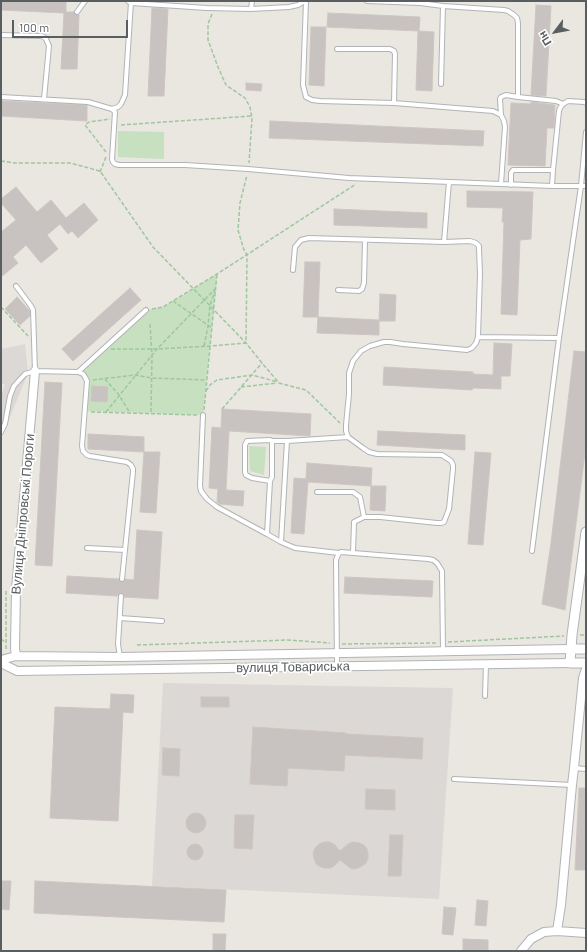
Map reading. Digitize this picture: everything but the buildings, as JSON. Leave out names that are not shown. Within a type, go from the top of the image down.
[{"type":"street","name":"Вулиця Дніпровські Пороги","points":[[16,656],[16,589],[35,371]]},
{"type":"street","points":[[570,663],[570,649],[586,532]]},
{"type":"street","name":"вулиця Товариська","points":[[1,660],[16,656],[120,657],[337,653],[428,651],[443,647],[586,649]]},
{"type":"street","points":[[428,651],[428,665]]},
{"type":"street","name":"вулиця Товариська","points":[[1,663],[17,671],[586,662]]},
{"type":"street","points":[[557,931],[561,905],[583,678],[586,669]]},
{"type":"street","points":[[521,951],[531,939],[544,932],[557,931],[586,933]]},
{"type":"lane","points":[[77,12],[85,1]]},
{"type":"lane","points":[[251,9],[252,1]]},
{"type":"lane","points":[[112,110],[121,104],[125,95],[130,2],[208,8],[251,9],[289,7],[298,5],[305,1]]},
{"type":"lane","points":[[305,1],[303,85],[306,97],[312,100],[320,101],[394,103],[493,111],[501,115]]},
{"type":"lane","points":[[367,1],[420,2],[443,6],[504,10],[514,14],[518,23],[518,97]]},
{"type":"lane","points":[[440,84],[443,6]]},
{"type":"lane","points":[[1,35],[41,36],[46,39],[49,46],[44,99]]},
{"type":"lane","points":[[337,49],[390,49],[394,51],[396,54],[394,103]]},
{"type":"lane","points":[[500,184],[505,127],[501,115],[501,97],[506,95],[556,101],[564,104]]},
{"type":"lane","points":[[1,97],[88,102],[112,110],[115,112],[112,159],[115,164],[119,165],[185,165],[364,179],[511,185],[586,186]]},
{"type":"lane","points":[[552,186],[560,108],[568,102],[586,102]]},
{"type":"lane","points":[[532,551],[559,338],[581,186],[586,132]]},
{"type":"lane","points":[[511,185],[511,173],[513,170],[553,170]]},
{"type":"lane","points":[[444,242],[449,182]]},
{"type":"lane","points":[[294,270],[295,247],[301,240],[309,238],[444,242],[470,241],[476,243],[480,248],[478,338],[472,348],[467,350],[390,342],[377,344],[361,351],[353,361],[349,374],[346,429],[348,437],[369,452],[377,454],[442,456],[451,461],[453,465],[449,509],[444,522],[436,523],[380,517],[364,517],[354,522],[354,553]]},
{"type":"lane","points":[[338,290],[359,291],[362,289],[364,283],[365,240]]},
{"type":"lane","points":[[16,286],[33,310],[35,371]]},
{"type":"lane","points":[[78,372],[146,310]]},
{"type":"lane","points":[[478,338],[559,338]]},
{"type":"lane","points":[[1,432],[14,386],[25,374],[35,371],[78,372],[82,374],[87,381],[82,446],[83,451],[90,456],[127,462],[133,469],[122,579]]},
{"type":"lane","points":[[203,415],[200,486],[201,491],[207,499],[217,507],[281,542],[295,548],[433,560],[442,571],[443,647]]},
{"type":"lane","points":[[270,481],[252,478],[246,475],[245,444],[248,441],[287,441],[348,437]]},
{"type":"lane","points":[[267,534],[270,481],[272,477],[272,441]]},
{"type":"lane","points":[[281,542],[287,441]]},
{"type":"lane","points":[[317,492],[353,492],[360,497],[364,517]]},
{"type":"lane","points":[[87,548],[125,550]]},
{"type":"lane","points":[[337,666],[336,564],[339,553]]},
{"type":"lane","points":[[120,657],[118,644],[121,596]]},
{"type":"lane","points":[[120,618],[162,621]]},
{"type":"lane","points":[[485,696],[486,663]]},
{"type":"lane","points":[[574,768],[586,769]]},
{"type":"lane","points":[[454,779],[572,785]]},
{"type":"path","points":[[214,8],[208,24],[208,40],[226,85],[245,98],[250,107],[252,118],[248,169],[240,203],[238,230],[247,255],[246,343]]},
{"type":"path","points":[[115,125],[252,116]]},
{"type":"path","points":[[100,172],[107,153],[85,125],[90,122],[115,118]]},
{"type":"path","points":[[1,161],[14,163],[70,163],[100,172],[153,247],[246,343],[279,383]]},
{"type":"path","points":[[146,310],[164,307],[173,302],[364,179]]},
{"type":"path","points":[[85,411],[203,415],[217,274]]},
{"type":"path","points":[[106,412],[157,349],[216,288]]},
{"type":"path","points":[[204,347],[210,306],[216,288]]},
{"type":"path","points":[[173,302],[212,328]]},
{"type":"path","points":[[1,306],[34,342]]},
{"type":"path","points":[[150,324],[152,355],[151,414]]},
{"type":"path","points":[[103,350],[204,347],[246,343]]},
{"type":"path","points":[[222,409],[262,363]]},
{"type":"path","points":[[87,381],[135,375],[152,378],[206,380]]},
{"type":"path","points":[[205,393],[217,380],[252,375],[306,390],[346,429]]},
{"type":"path","points":[[105,378],[119,395],[130,413]]},
{"type":"path","points":[[241,387],[279,383]]},
{"type":"path","points":[[6,589],[6,649]]},
{"type":"path","points":[[137,645],[288,640],[337,644],[443,647],[586,635]]},
{"type":"path","points":[[1,639],[5,642]]},
{"type":"shaded area","points":[[25,344],[28,373],[1,439],[1,395],[5,385],[1,383],[1,349]]},
{"type":"shaded area","points":[[163,683],[453,688],[439,899],[152,886]]},
{"type":"green space","points":[[118,131],[164,132],[164,159],[118,157]]},
{"type":"green space","points":[[217,274],[203,415],[85,411],[85,377],[78,372],[146,310],[164,307]]},
{"type":"green space","points":[[249,446],[266,447],[264,475],[250,471]]}]
